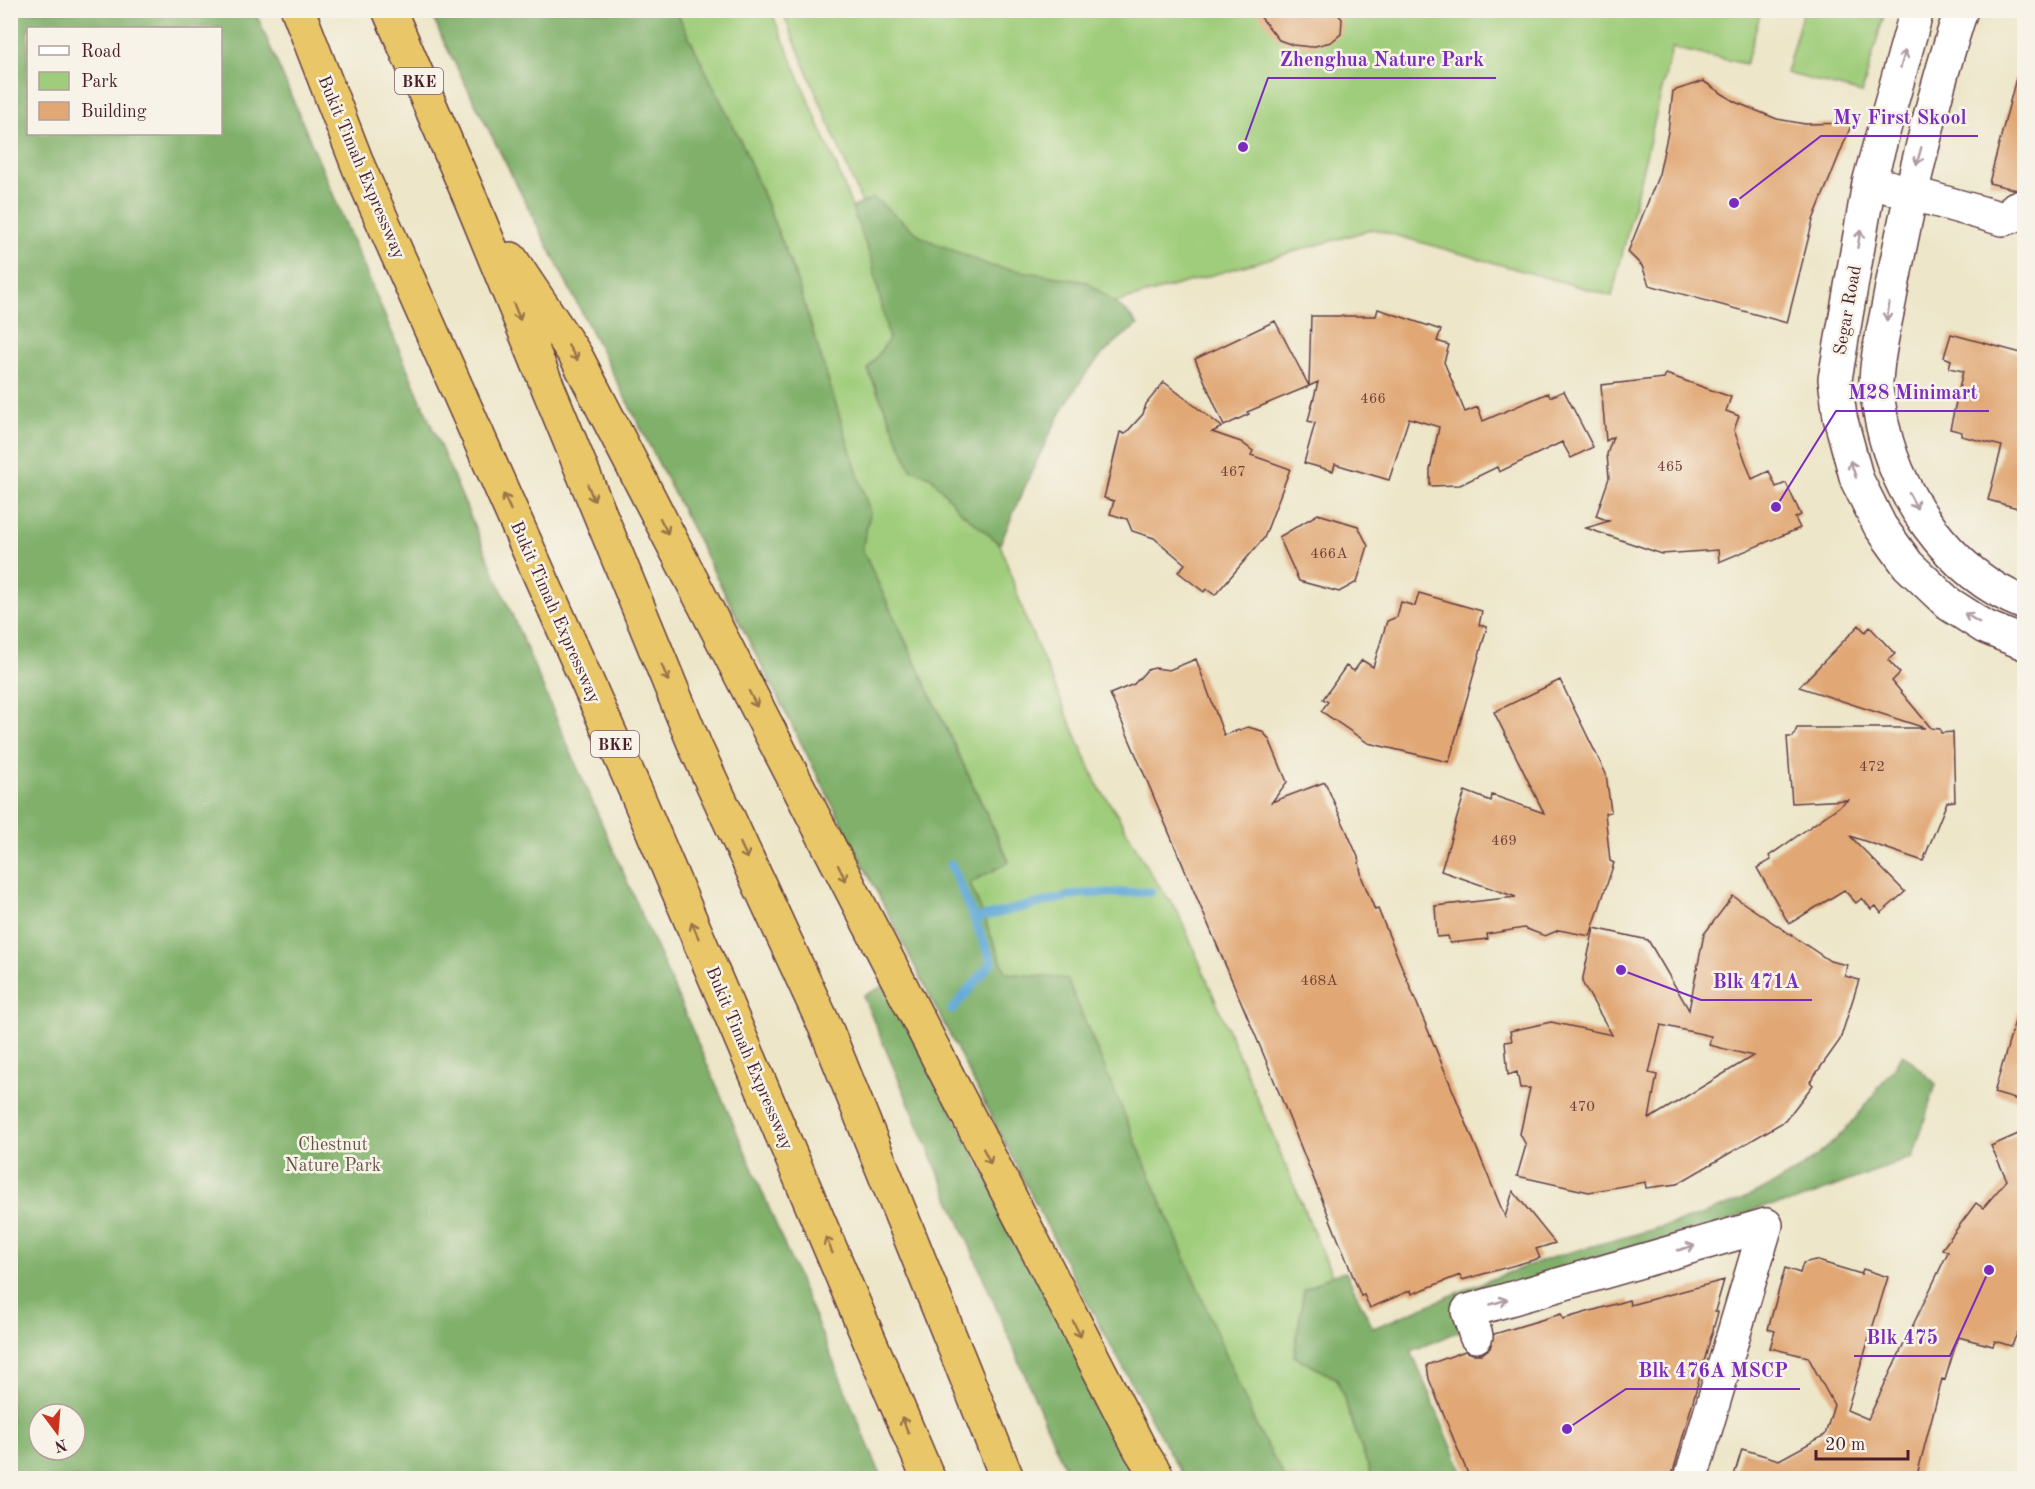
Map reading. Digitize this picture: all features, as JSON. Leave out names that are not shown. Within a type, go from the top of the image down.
[{"type":"highway","name":"Bukit Timah Expressway","points":[[298,10],[359,168],[641,802],[928,1479]]},
{"type":"highway","name":"BKE","points":[[389,10],[471,200],[696,748],[827,1031],[1007,1479]]},
{"type":"highway","points":[[471,200],[576,356],[961,1104],[1140,1449],[1158,1479]]},
{"type":"street","name":"Segar Road","points":[[1917,10],[1869,183],[1834,379],[1847,453],[1857,480],[1880,526],[1908,565],[1949,604],[1985,627],[2025,643]]},
{"type":"street","points":[[1961,10],[1909,192],[1876,386],[1884,435],[1897,471],[1920,515],[1947,548],[1977,576],[2025,603]]},
{"type":"street","points":[[1869,183],[2002,219],[2013,216],[2016,208]]},
{"type":"street","points":[[1476,1336],[1468,1311],[1766,1225],[1691,1479]]},
{"type":"green space","name":"Chestnut Nature Park","points":[[10,11],[255,11],[571,753],[746,1153],[882,1478],[11,1478]]},
{"type":"green space","points":[[430,11],[990,872],[1009,861],[862,549],[870,513],[794,272],[744,148],[676,11],[771,11],[838,170],[872,261],[889,340],[868,370],[911,469],[930,476],[959,510],[1000,544],[1027,622],[1097,784],[1151,874],[1178,912],[1332,1275],[1304,1290],[1294,1356],[1337,1379],[1372,1478],[1285,1478],[1257,1428],[1185,1478],[1065,1261]]},
{"type":"green space","points":[[430,11],[676,11],[744,148],[794,272],[870,513],[862,549],[1009,862],[970,883],[1006,973],[1067,979],[1257,1428],[1285,1478],[1185,1478],[1174,1461],[1065,1261]]},
{"type":"green space","points":[[782,11],[1761,11],[1746,64],[1672,48],[1612,296],[1373,229],[926,357]]},
{"type":"green space","points":[[1803,11],[1885,11],[1862,93],[1786,73]]},
{"type":"green space","points":[[874,198],[923,238],[991,266],[1087,282],[1125,310],[1138,325],[1106,351],[1075,390],[1046,442],[1000,544],[959,510],[930,476],[911,469],[868,369],[889,339],[872,261],[852,208]]},
{"type":"green space","points":[[885,985],[1144,1478],[1069,1478],[863,996]]},
{"type":"green space","points":[[1903,1054],[1936,1084],[1913,1157],[1793,1202],[1762,1207],[1411,1351],[1465,1478],[1372,1478],[1337,1379],[1294,1356],[1304,1290],[1332,1275],[1346,1272],[1373,1328],[1486,1281],[1554,1257],[1705,1213],[1778,1182],[1810,1161],[1839,1136],[1865,1106]]},
{"type":"building","points":[[1255,10],[1335,10],[1342,19],[1341,34],[1331,42],[1311,47],[1293,45],[1279,40]]},
{"type":"building","points":[[2016,78],[2025,79],[2025,192],[1989,183]]},
{"type":"building","points":[[1703,81],[1735,102],[1777,119],[1805,124],[1852,123],[1813,220],[1787,323],[1649,285],[1642,266],[1628,252],[1659,174],[1668,132],[1673,91]]},
{"type":"building","points":[[1378,309],[1441,330],[1437,341],[1449,345],[1444,362],[1465,412],[1478,407],[1483,421],[1548,393],[1550,397],[1564,391],[1593,447],[1571,458],[1562,442],[1499,472],[1497,467],[1460,485],[1430,486],[1430,470],[1439,427],[1409,418],[1389,480],[1335,464],[1333,471],[1304,463],[1315,423],[1308,421],[1318,382],[1309,386],[1311,316],[1376,316]]},
{"type":"building","points":[[1275,321],[1309,386],[1247,412],[1249,414],[1224,426],[1195,359]]},
{"type":"building","points":[[1951,334],[2025,354],[2025,510],[1988,500],[2002,446],[1961,436],[1962,432],[1950,429],[1963,371],[1949,368],[1951,360],[1944,357]]},
{"type":"building","points":[[1666,374],[1731,397],[1726,411],[1739,416],[1734,430],[1752,479],[1769,471],[1776,487],[1786,483],[1801,515],[1795,518],[1800,528],[1719,562],[1718,550],[1662,554],[1586,528],[1609,521],[1596,516],[1609,478],[1607,454],[1613,437],[1606,441],[1601,385],[1664,378]]},
{"type":"building","points":[[1164,382],[1222,427],[1212,432],[1241,442],[1253,451],[1251,455],[1290,469],[1264,538],[1215,595],[1206,589],[1204,592],[1178,572],[1185,564],[1154,538],[1132,531],[1127,519],[1110,514],[1114,501],[1104,498],[1120,432],[1125,434],[1143,414],[1146,404]]},
{"type":"building","points":[[1318,514],[1358,526],[1368,546],[1357,582],[1339,592],[1299,581],[1279,537]]},
{"type":"building","points":[[1419,593],[1482,611],[1479,625],[1487,627],[1449,762],[1368,743],[1321,711],[1328,702],[1323,699],[1346,666],[1354,671],[1362,660],[1373,667],[1387,621],[1397,617],[1401,602],[1415,606]]},
{"type":"building","points":[[1859,625],[1865,632],[1870,627],[1895,654],[1888,660],[1900,673],[1892,681],[1931,728],[1940,729],[1941,733],[1953,732],[1955,801],[1947,802],[1923,861],[1850,836],[1905,892],[1881,913],[1876,906],[1871,909],[1862,898],[1856,903],[1844,890],[1789,924],[1757,868],[1771,860],[1769,856],[1848,800],[1792,803],[1787,737],[1793,737],[1797,728],[1925,728],[1799,687]]},
{"type":"building","points":[[1196,659],[1224,735],[1248,727],[1262,731],[1269,739],[1287,782],[1272,802],[1325,782],[1358,857],[1362,878],[1375,910],[1378,909],[1505,1217],[1513,1191],[1555,1243],[1536,1249],[1540,1258],[1462,1280],[1460,1275],[1412,1294],[1411,1290],[1370,1308],[1364,1295],[1361,1296],[1265,1058],[1110,694],[1134,684],[1147,670],[1155,668],[1169,670]]},
{"type":"building","points":[[1560,680],[1606,774],[1611,812],[1605,813],[1610,861],[1614,863],[1590,936],[1559,930],[1545,936],[1524,928],[1487,934],[1488,939],[1450,943],[1448,936],[1437,937],[1435,906],[1516,897],[1441,871],[1465,791],[1491,801],[1492,795],[1544,813],[1494,712]]},
{"type":"building","points":[[1733,896],[1830,961],[1847,965],[1845,976],[1859,980],[1840,1040],[1810,1082],[1813,1085],[1785,1121],[1677,1184],[1646,1188],[1645,1182],[1589,1192],[1517,1176],[1526,1145],[1520,1134],[1530,1088],[1520,1088],[1517,1072],[1508,1075],[1505,1042],[1512,1041],[1510,1031],[1551,1022],[1612,1035],[1582,982],[1594,928],[1648,940],[1689,1010],[1704,934]],"holes":[[[1661,1025],[1711,1036],[1709,1045],[1753,1056],[1649,1119],[1657,1075],[1649,1073]]]},
{"type":"building","points":[[2018,1011],[2025,1012],[2025,1102],[1994,1093]]},
{"type":"building","points":[[2025,1131],[2025,1318],[2011,1346],[1995,1341],[1993,1346],[1958,1337],[1945,1380],[1942,1379],[1916,1479],[1733,1479],[1742,1449],[1779,1460],[1825,1435],[1834,1405],[1808,1357],[1770,1348],[1775,1331],[1768,1329],[1785,1268],[1800,1273],[1803,1263],[1815,1260],[1861,1274],[1863,1269],[1888,1277],[1847,1410],[1868,1419],[1948,1252],[1942,1249],[1976,1203],[1983,1208],[2007,1180],[1991,1146]]},
{"type":"building","points":[[1724,1280],[1715,1311],[1718,1312],[1671,1479],[1470,1479],[1429,1379],[1427,1365],[1465,1351],[1482,1354],[1490,1348],[1494,1334],[1561,1314],[1563,1319],[1629,1300],[1630,1305]]},
{"type":"waterway","points":[[951,864],[992,962],[952,1010]]},
{"type":"waterway","points":[[974,919],[1078,894],[1151,892]]},
{"type":"place","name":"Zhenghua Nature Park","points":[[1243,147]]},
{"type":"place","name":"My First Skool","points":[[1734,203]]},
{"type":"place","name":"M28 Minimart","points":[[1776,507]]},
{"type":"place","name":"Blk 471A","points":[[1621,970]]},
{"type":"place","name":"Blk 475","points":[[1989,1270]]},
{"type":"place","name":"Blk 476A MSCP","points":[[1567,1429]]}]
